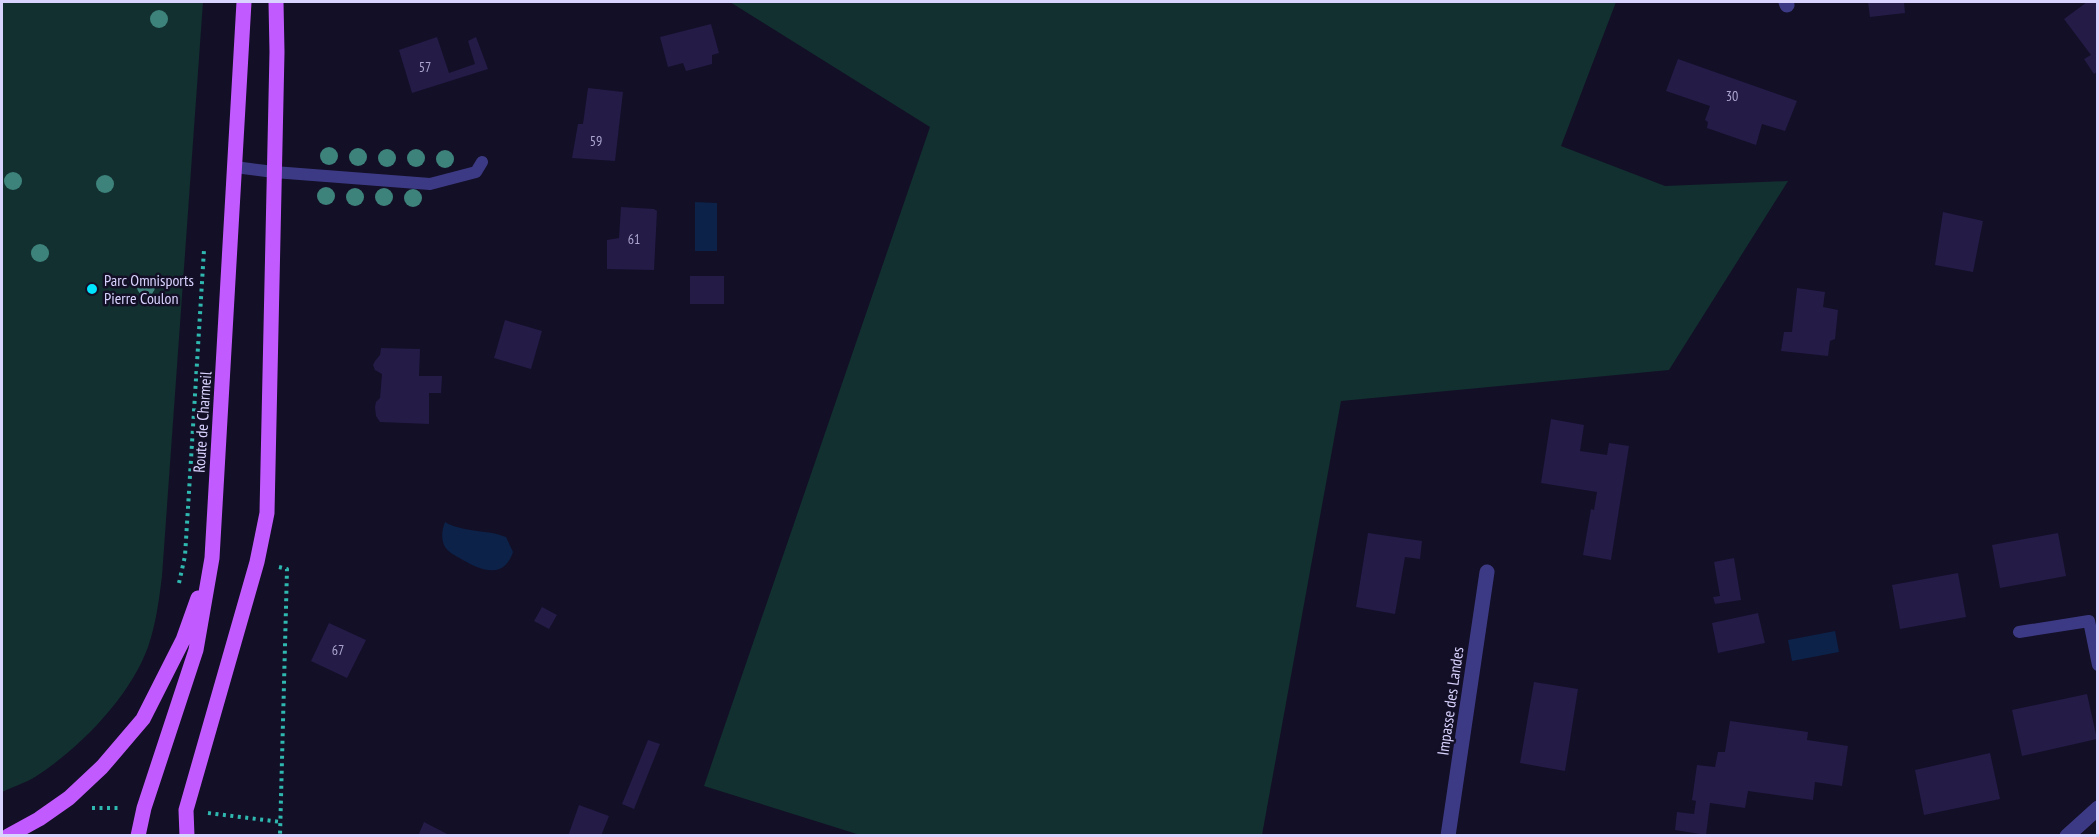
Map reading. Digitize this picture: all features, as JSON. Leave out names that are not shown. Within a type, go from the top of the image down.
[{"type":"main road","name":"Route de Charmeil","points":[[138,836],[147,798],[196,650],[212,558],[244,2]]},
{"type":"main road","points":[[188,836],[186,810],[257,562],[267,513],[276,2]]},
{"type":"main road","points":[[8,836],[39,819],[69,798],[102,767],[143,719],[183,640],[212,558]]},
{"type":"street","name":"Impasse des Landes","points":[[1448,836],[1487,572]]},
{"type":"street","points":[[2067,836],[2097,808]]},
{"type":"lane","points":[[235,166],[430,184],[476,172],[482,162]]},
{"type":"lane","points":[[2019,632],[2089,621],[2097,665]]},
{"type":"path","points":[[178,588],[185,556],[204,239]]},
{"type":"path","points":[[280,836],[287,569]]},
{"type":"green space","name":"Parc Omnisports Pierre Coulon","points":[[2,2],[203,2],[162,576],[153,630],[140,666],[116,703],[101,720],[69,752],[52,765],[31,779],[2,792]]},
{"type":"green space","points":[[730,2],[1616,2],[1561,146],[1665,186],[1788,181],[1669,370],[1341,401],[1262,835],[860,835],[704,786],[930,127]]},
{"type":"water","points":[[695,202],[717,203],[717,251],[695,251]]},
{"type":"water","points":[[445,522],[460,528],[506,537],[513,552],[509,561],[504,566],[492,570],[470,564],[455,555],[447,550],[443,542]]},
{"type":"water","points":[[1835,631],[1839,652],[1792,661],[1788,640]]},
{"type":"building","points":[[1868,2],[1904,2],[1905,13],[1870,17]]},
{"type":"building","points":[[2087,2],[2098,2],[2098,71],[2094,74],[2084,59],[2091,55],[2064,19]]},
{"type":"building","points":[[711,24],[719,53],[712,55],[712,64],[686,71],[683,63],[668,67],[660,37]]},
{"type":"building","points":[[437,37],[449,73],[475,64],[468,41],[476,37],[488,69],[412,93],[399,50]]},
{"type":"building","points":[[1678,59],[1797,101],[1785,131],[1762,124],[1756,145],[1707,128],[1708,122],[1705,120],[1710,106],[1666,91]]},
{"type":"building","points":[[588,88],[623,92],[615,161],[572,158],[578,124],[583,124]]},
{"type":"building","points":[[621,207],[657,211],[654,270],[607,269],[607,240],[619,238]]},
{"type":"building","points":[[1943,212],[1983,221],[1973,272],[1935,265]]},
{"type":"building","points":[[690,276],[724,276],[724,304],[690,304]]},
{"type":"building","points":[[1797,288],[1825,292],[1823,307],[1838,310],[1835,339],[1830,341],[1828,356],[1781,351],[1784,332],[1792,332]]},
{"type":"building","points":[[505,320],[542,331],[531,369],[494,358]]},
{"type":"building","points":[[381,348],[420,349],[419,376],[442,376],[441,393],[429,393],[429,424],[380,422],[376,416],[375,407],[380,398],[382,374],[375,370],[373,365],[380,355]]},
{"type":"building","points":[[1551,419],[1584,425],[1580,451],[1607,455],[1609,443],[1629,446],[1611,560],[1583,555],[1591,509],[1594,510],[1597,492],[1541,483]]},
{"type":"building","points":[[1368,533],[1422,541],[1420,559],[1405,557],[1395,614],[1356,607]]},
{"type":"building","points":[[2058,533],[2066,576],[2000,588],[1992,545]]},
{"type":"building","points":[[1734,558],[1741,600],[1715,604],[1713,597],[1720,596],[1714,562]]},
{"type":"building","points":[[1958,573],[1966,617],[1900,629],[1892,585]]},
{"type":"building","points":[[542,607],[557,615],[549,629],[534,621]]},
{"type":"building","points":[[1758,613],[1765,643],[1718,653],[1712,623]]},
{"type":"building","points":[[329,623],[366,640],[347,678],[311,661]]},
{"type":"building","points":[[1534,682],[1578,689],[1565,771],[1520,763]]},
{"type":"building","points":[[2087,694],[2097,739],[2022,756],[2012,710]]},
{"type":"building","points":[[1730,721],[1808,732],[1807,740],[1848,746],[1842,786],[1815,782],[1813,800],[1748,791],[1745,808],[1710,803],[1706,835],[1675,830],[1677,812],[1694,814],[1696,801],[1692,800],[1697,765],[1715,767],[1718,752],[1725,752]]},
{"type":"building","points":[[648,740],[660,744],[634,809],[622,804]]},
{"type":"building","points":[[1990,753],[2000,799],[1924,815],[1915,770]]},
{"type":"building","points":[[579,805],[609,816],[601,836],[568,836]]},
{"type":"building","points":[[424,822],[451,836],[418,836]]},
{"type":"place","name":"Parc Omnisports Pierre Coulon","points":[[92,289]]}]
